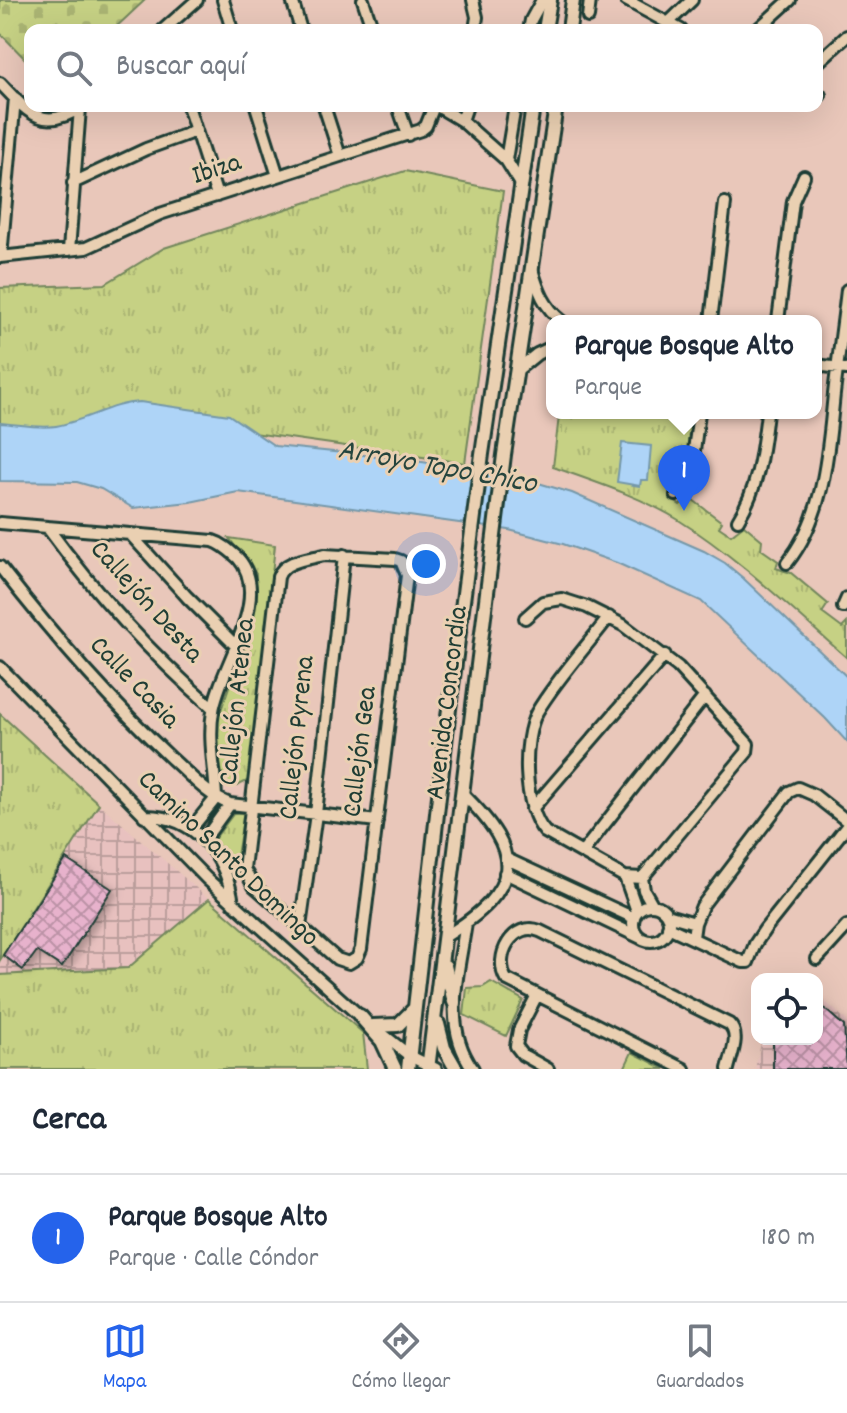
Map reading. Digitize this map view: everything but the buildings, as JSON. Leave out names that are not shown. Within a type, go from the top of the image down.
[{"type":"main road","points":[[546,24],[550,0]]},
{"type":"main road","points":[[570,24],[573,0]]},
{"type":"main road","name":"Avenida Concordia","points":[[421,1065],[416,1006],[448,717],[482,454],[532,112]]},
{"type":"main road","name":"Avenida Concordia","points":[[421,1065],[435,1013],[446,936],[504,455],[555,112]]},
{"type":"main road","points":[[443,957],[454,1002]]},
{"type":"main road","points":[[420,974],[425,991],[421,1065]]},
{"type":"main road","points":[[373,1026],[398,1025],[416,1006]]},
{"type":"main road","points":[[435,1013],[444,1048],[456,1069]]},
{"type":"main road","points":[[360,1016],[386,1048],[395,1069]]},
{"type":"street","points":[[170,24],[197,0]]},
{"type":"street","points":[[223,0],[230,24]]},
{"type":"street","points":[[292,0],[299,24]]},
{"type":"street","points":[[363,0],[371,24]]},
{"type":"street","points":[[473,0],[476,24]]},
{"type":"street","points":[[530,24],[542,0]]},
{"type":"street","points":[[588,17],[590,0]]},
{"type":"street","points":[[630,1],[667,24],[692,0]]},
{"type":"street","points":[[764,24],[790,0]]},
{"type":"street","points":[[823,58],[847,36]]},
{"type":"street","points":[[0,83],[24,107]]},
{"type":"street","points":[[0,257],[15,98]]},
{"type":"street","points":[[29,112],[44,119],[63,118],[73,112]]},
{"type":"street","points":[[69,250],[80,112]]},
{"type":"street","points":[[190,112],[217,196]]},
{"type":"street","points":[[258,112],[278,176]]},
{"type":"street","points":[[326,112],[340,156]]},
{"type":"street","points":[[400,112],[408,135],[424,128],[433,112]]},
{"type":"street","points":[[446,112],[462,121],[506,160],[521,184]]},
{"type":"street","points":[[462,121],[465,112]]},
{"type":"street","points":[[506,160],[511,112]]},
{"type":"street","points":[[73,183],[146,149],[196,131]]},
{"type":"street","name":"Ibiza","points":[[0,257],[69,250],[104,242],[160,214],[408,135]]},
{"type":"street","points":[[779,315],[793,201],[804,176]]},
{"type":"street","points":[[712,315],[725,203]]},
{"type":"street","points":[[532,268],[540,296],[556,315]]},
{"type":"street","points":[[787,563],[802,545],[816,509],[826,466],[842,368],[847,290]]},
{"type":"street","points":[[516,371],[546,350]]},
{"type":"street","points":[[822,366],[842,368]]},
{"type":"street","points":[[676,495],[693,458],[698,419]]},
{"type":"street","points":[[738,520],[751,500],[758,479],[766,419]]},
{"type":"street","points":[[0,523],[221,543],[241,562],[249,577],[249,601],[237,647],[213,708],[216,798],[191,829]]},
{"type":"street","name":"Callejón Desta","points":[[47,527],[139,639],[213,708]]},
{"type":"street","name":"Callejón Desta","points":[[130,534],[237,647]]},
{"type":"street","name":"Callejón Gea","points":[[344,555],[401,561],[407,575],[361,949]]},
{"type":"street","name":"Callejón Atenea","points":[[344,555],[306,559],[280,570],[275,587],[244,869],[246,875],[337,959],[354,961],[361,949]]},
{"type":"street","name":"Callejón Pyrena","points":[[300,927],[316,814],[344,555]]},
{"type":"street","name":"Calle Casia","points":[[0,567],[97,684],[216,798],[230,804],[377,821]]},
{"type":"street","points":[[525,618],[543,602],[556,599],[568,600],[609,617],[665,655],[746,740],[749,748],[642,878]]},
{"type":"street","points":[[609,617],[539,709],[534,720],[528,787],[532,809],[545,832],[625,877],[642,878]]},
{"type":"street","points":[[532,809],[665,655]]},
{"type":"street","name":"Camino Santo Domingo","points":[[0,667],[233,903],[360,1016],[421,1065]]},
{"type":"street","points":[[582,853],[705,696]]},
{"type":"street","points":[[642,878],[646,896],[668,921],[693,937],[748,962],[765,929],[847,823],[814,795],[798,788],[789,792],[702,906],[693,937]]},
{"type":"street","points":[[446,936],[479,914],[492,899],[505,873],[507,859],[505,847],[494,827],[462,793]]},
{"type":"street","points":[[204,840],[230,804]]},
{"type":"street","points":[[144,816],[165,816],[191,829],[204,840],[225,873],[233,903]]},
{"type":"street","points":[[507,859],[572,891],[635,915]]},
{"type":"street","points":[[505,873],[641,938],[657,940],[668,921]]},
{"type":"street","points":[[625,877],[635,915],[634,928],[641,938]]},
{"type":"street","points":[[566,901],[572,891]]},
{"type":"street","points":[[635,915],[652,904]]},
{"type":"street","points":[[668,921],[695,923]]},
{"type":"street","points":[[466,923],[454,1002],[457,1035],[473,1069]]},
{"type":"street","points":[[817,959],[847,926]]},
{"type":"street","points":[[684,1069],[506,979],[502,956],[510,939],[516,932],[532,928],[729,1024],[734,1029],[735,1037],[728,1069]]},
{"type":"street","points":[[537,995],[519,1030],[516,1046],[523,1055],[548,1069]]},
{"type":"shaded area","points":[[99,804],[209,899],[128,968],[0,975],[0,960]]},
{"type":"shaded area","points":[[823,999],[847,1021],[847,1069],[755,1069],[761,1045],[823,1045]]},
{"type":"green space","points":[[0,0],[145,0],[119,24],[24,24],[24,58],[0,33]]},
{"type":"green space","points":[[405,171],[503,191],[465,463],[197,425],[0,429],[0,288],[105,284],[164,248]]},
{"type":"green space","points":[[559,419],[693,419],[688,457],[671,499],[680,505],[689,497],[722,522],[719,527],[731,535],[744,525],[762,540],[761,549],[778,561],[776,568],[791,573],[828,604],[822,613],[842,628],[847,623],[847,658],[744,567],[677,519],[632,496],[553,467]]},
{"type":"green space","points":[[229,538],[275,545],[251,779],[237,786],[229,785],[223,778],[216,740],[218,719],[247,634],[256,574]]},
{"type":"green space","points":[[0,714],[99,804],[0,960]]},
{"type":"green space","points":[[234,813],[244,813],[233,881],[213,841]]},
{"type":"green space","points":[[209,899],[363,1033],[367,1069],[0,1069],[0,975],[128,968]]},
{"type":"green space","points":[[491,982],[523,1000],[506,1036],[464,1015],[467,988],[483,987]]},
{"type":"green space","points":[[632,1052],[665,1069],[624,1069]]},
{"type":"water","name":"Arroyo Topo Chico","points":[[140,402],[229,415],[275,446],[402,459],[515,476],[572,493],[704,551],[743,578],[847,677],[847,742],[701,601],[617,563],[563,544],[509,530],[238,492],[190,502],[133,508],[101,489],[77,482],[0,481],[0,423],[56,426],[119,405]]},
{"type":"water","points":[[622,443],[651,446],[648,480],[641,480],[640,486],[617,482]]},
{"type":"place","name":"Parque Bosque Alto","points":[[684,511]]}]
